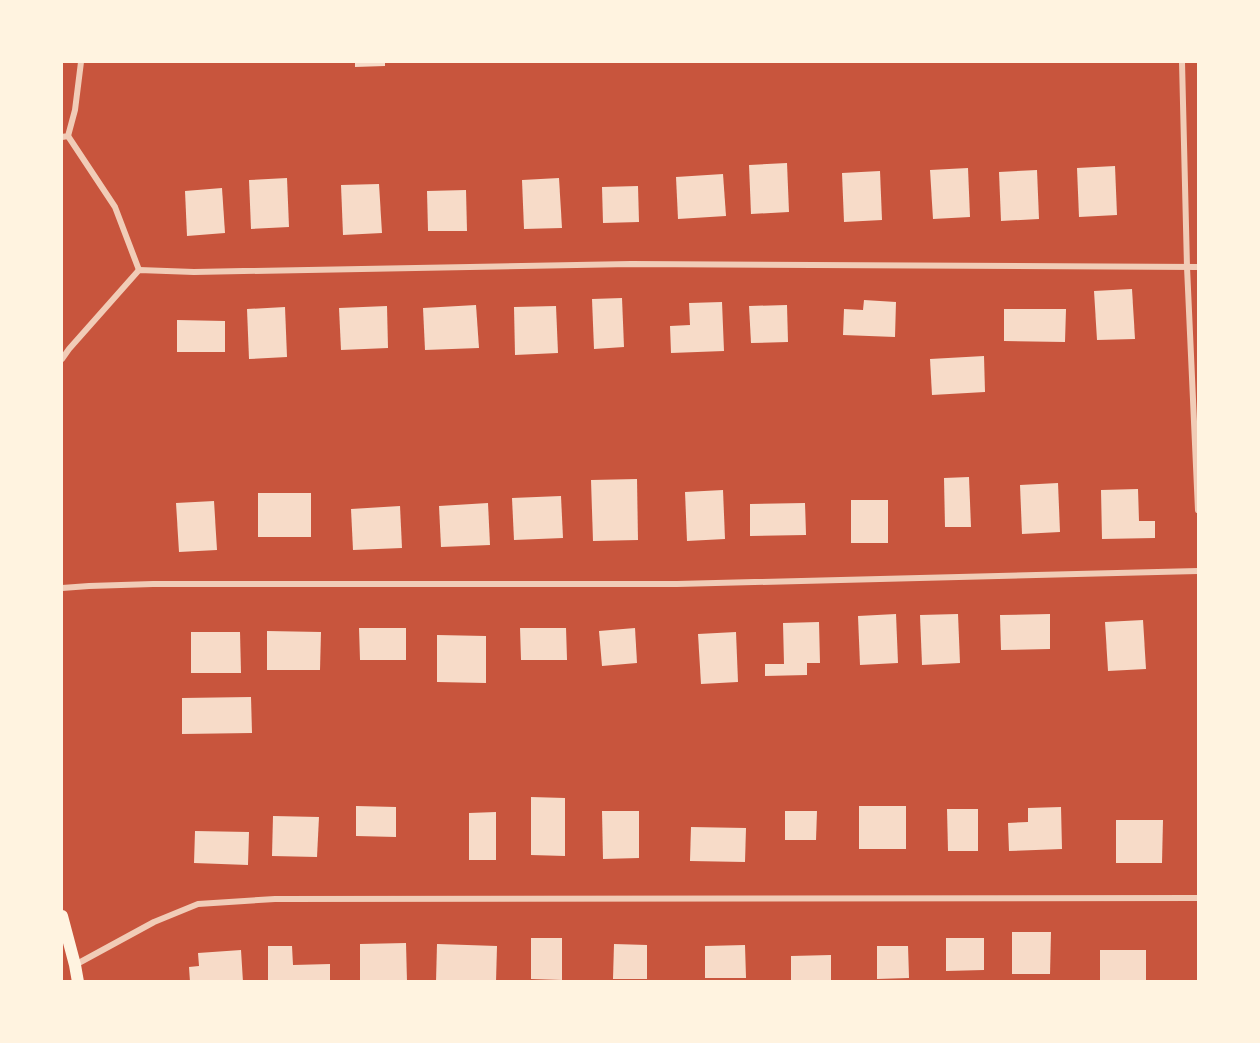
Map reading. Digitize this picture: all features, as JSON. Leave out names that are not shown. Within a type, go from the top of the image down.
[{"type":"main road","points":[[62,916],[78,981]]},
{"type":"street","points":[[81,62],[75,110],[65,137],[115,207],[139,270]]},
{"type":"street","points":[[1182,62],[1187,267],[1198,510]]},
{"type":"street","points":[[139,270],[194,272],[631,264],[1198,267]]},
{"type":"street","points":[[62,359],[139,270]]},
{"type":"street","points":[[62,588],[153,584],[676,584],[1198,571]]},
{"type":"street","points":[[75,965],[154,922],[198,904],[287,899],[1198,898]]},
{"type":"building","points":[[355,62],[385,62],[385,66],[355,67]]},
{"type":"building","points":[[787,163],[789,212],[751,214],[749,165]]},
{"type":"building","points":[[1115,166],[1117,215],[1079,217],[1077,168]]},
{"type":"building","points":[[968,168],[970,217],[933,219],[930,170]]},
{"type":"building","points":[[1037,170],[1039,219],[1001,221],[999,172]]},
{"type":"building","points":[[880,171],[882,220],[844,222],[842,173]]},
{"type":"building","points":[[723,174],[726,216],[678,219],[676,177]]},
{"type":"building","points":[[287,178],[289,227],[251,229],[249,180]]},
{"type":"building","points":[[559,178],[562,228],[524,229],[522,180]]},
{"type":"building","points":[[379,184],[382,233],[343,235],[341,185]]},
{"type":"building","points":[[638,186],[639,222],[603,223],[602,187]]},
{"type":"building","points":[[222,188],[225,233],[187,236],[185,191]]},
{"type":"building","points":[[466,190],[467,231],[428,231],[427,191]]},
{"type":"building","points":[[1132,289],[1135,339],[1097,340],[1094,291]]},
{"type":"building","points":[[622,298],[624,347],[594,349],[592,299]]},
{"type":"building","points":[[864,300],[896,302],[895,337],[843,335],[844,309],[863,310]]},
{"type":"building","points":[[722,302],[724,351],[671,353],[670,326],[690,325],[689,303]]},
{"type":"building","points":[[476,305],[479,348],[425,350],[423,308]]},
{"type":"building","points":[[787,305],[788,342],[751,343],[749,306]]},
{"type":"building","points":[[387,306],[388,348],[341,350],[339,308]]},
{"type":"building","points":[[556,306],[558,353],[515,355],[514,307]]},
{"type":"building","points":[[285,307],[287,357],[249,359],[247,309]]},
{"type":"building","points":[[1004,309],[1066,309],[1065,342],[1004,341]]},
{"type":"building","points":[[177,320],[225,321],[225,352],[177,352]]},
{"type":"building","points":[[984,356],[985,392],[932,395],[930,359]]},
{"type":"building","points":[[969,477],[971,527],[945,527],[944,478]]},
{"type":"building","points":[[637,479],[638,540],[593,541],[591,480]]},
{"type":"building","points":[[1058,483],[1060,532],[1022,534],[1020,485]]},
{"type":"building","points":[[1138,489],[1139,521],[1155,521],[1155,538],[1102,539],[1101,490]]},
{"type":"building","points":[[723,490],[725,539],[687,541],[685,492]]},
{"type":"building","points":[[258,493],[311,493],[311,537],[258,537]]},
{"type":"building","points":[[561,496],[563,538],[514,540],[512,498]]},
{"type":"building","points":[[851,500],[888,500],[888,543],[851,543]]},
{"type":"building","points":[[214,501],[217,550],[179,552],[176,503]]},
{"type":"building","points":[[488,503],[490,545],[441,547],[439,506]]},
{"type":"building","points":[[805,503],[806,535],[750,536],[750,504]]},
{"type":"building","points":[[400,506],[402,548],[353,550],[351,509]]},
{"type":"building","points":[[896,614],[898,663],[860,665],[858,616]]},
{"type":"building","points":[[958,614],[960,663],[922,665],[920,615]]},
{"type":"building","points":[[1050,614],[1050,649],[1001,650],[1000,615]]},
{"type":"building","points":[[1143,620],[1146,669],[1108,671],[1105,622]]},
{"type":"building","points":[[819,622],[820,663],[807,663],[807,675],[765,676],[765,664],[784,664],[783,623]]},
{"type":"building","points":[[359,628],[406,628],[406,660],[360,660]]},
{"type":"building","points":[[520,628],[566,628],[567,660],[521,660]]},
{"type":"building","points":[[635,628],[637,663],[602,666],[599,631]]},
{"type":"building","points":[[267,631],[321,632],[320,670],[267,670]]},
{"type":"building","points":[[191,632],[240,632],[241,673],[191,673]]},
{"type":"building","points":[[736,632],[738,682],[701,684],[698,634]]},
{"type":"building","points":[[437,635],[486,636],[486,683],[437,682]]},
{"type":"building","points":[[251,697],[252,733],[182,734],[182,698]]},
{"type":"building","points":[[531,797],[565,798],[565,856],[531,855]]},
{"type":"building","points":[[356,806],[396,807],[396,837],[356,836]]},
{"type":"building","points":[[859,806],[906,806],[906,849],[859,849]]},
{"type":"building","points":[[1061,807],[1062,849],[1009,851],[1008,823],[1028,822],[1028,808]]},
{"type":"building","points":[[947,809],[978,809],[978,851],[948,851]]},
{"type":"building","points":[[602,811],[639,811],[639,858],[603,859]]},
{"type":"building","points":[[785,811],[817,811],[816,840],[785,840]]},
{"type":"building","points":[[496,812],[496,860],[469,860],[469,813]]},
{"type":"building","points":[[273,816],[319,817],[317,857],[272,856]]},
{"type":"building","points":[[1116,820],[1163,820],[1162,863],[1116,863]]},
{"type":"building","points":[[691,827],[746,828],[745,862],[690,861]]},
{"type":"building","points":[[195,831],[249,832],[248,865],[194,863]]},
{"type":"building","points":[[1012,932],[1051,932],[1050,974],[1012,974]]},
{"type":"building","points":[[531,938],[562,938],[562,980],[531,979]]},
{"type":"building","points":[[946,938],[984,938],[984,970],[946,971]]},
{"type":"building","points":[[406,943],[407,982],[360,982],[360,944]]},
{"type":"building","points":[[437,944],[497,946],[496,982],[436,982]]},
{"type":"building","points":[[614,944],[647,945],[647,979],[613,979]]},
{"type":"building","points":[[745,945],[746,978],[705,978],[705,946]]},
{"type":"building","points":[[268,946],[292,946],[293,965],[330,964],[330,982],[268,982]]},
{"type":"building","points":[[877,946],[908,946],[909,978],[877,979]]},
{"type":"building","points":[[241,950],[243,982],[190,982],[189,967],[199,966],[198,953]]},
{"type":"building","points":[[1100,950],[1146,950],[1146,982],[1100,982]]},
{"type":"building","points":[[831,955],[831,982],[791,982],[791,956]]}]
